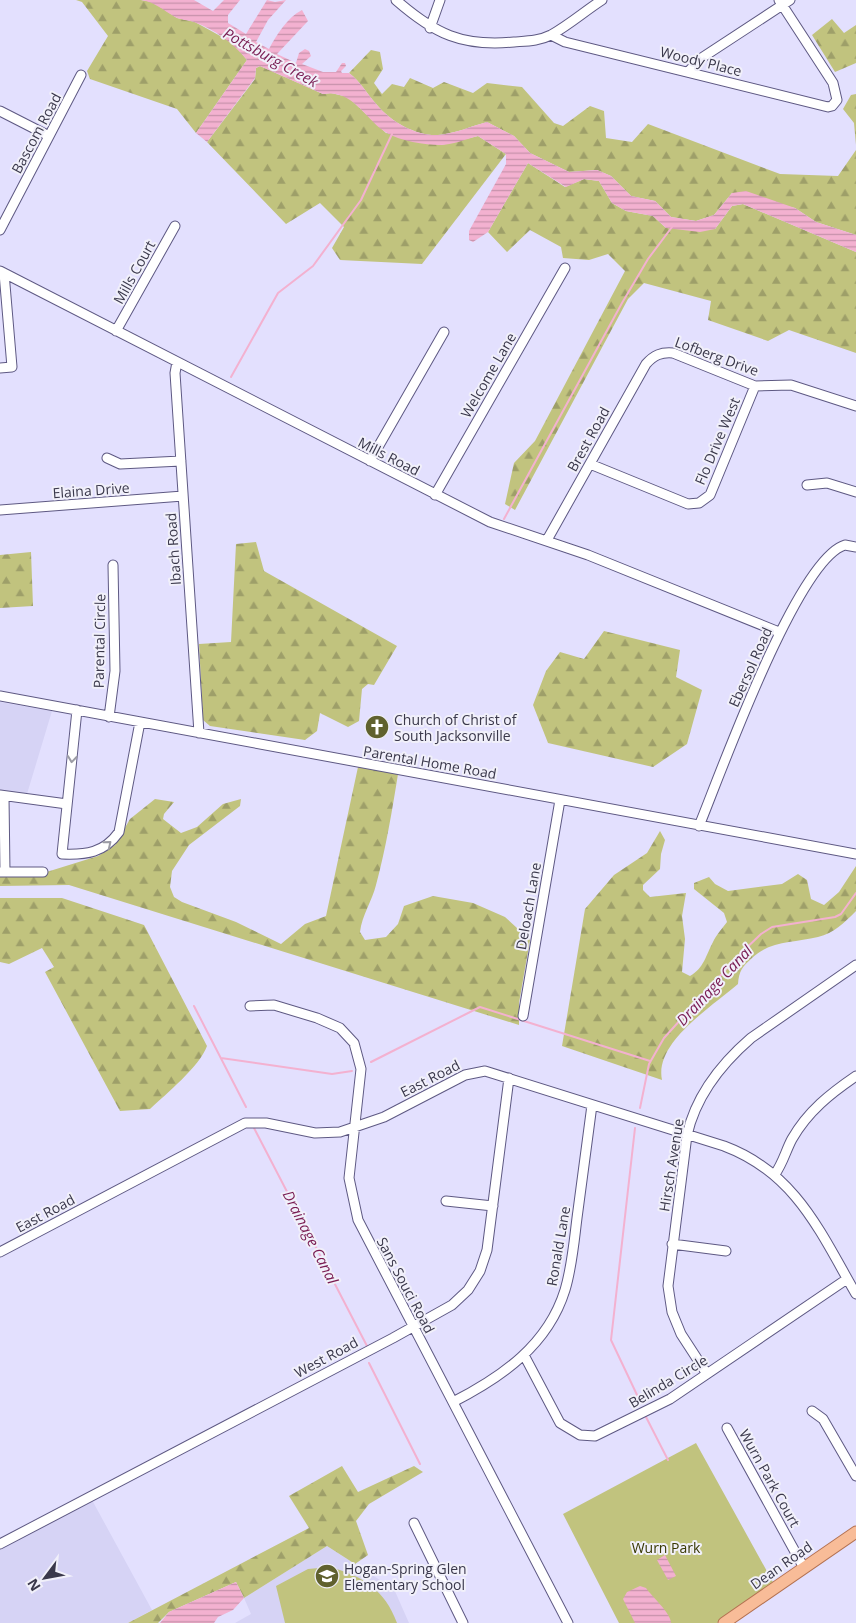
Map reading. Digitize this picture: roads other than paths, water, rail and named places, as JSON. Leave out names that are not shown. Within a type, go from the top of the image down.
[{"type":"main road","name":"Dean Road","points":[[724,1623],[856,1532]]},
{"type":"street","points":[[396,0],[430,28],[458,38],[482,43],[538,40],[551,35],[602,0]]},
{"type":"street","points":[[430,28],[440,0]]},
{"type":"street","points":[[688,72],[700,59],[784,2]]},
{"type":"street","name":"Woody Place","points":[[551,35],[565,42],[828,107],[835,103],[837,94],[833,83],[784,2]]},
{"type":"street","name":"Bascom Road","points":[[0,230],[81,75]]},
{"type":"street","points":[[0,111],[49,136]]},
{"type":"street","name":"Mills Court","points":[[116,331],[175,226]]},
{"type":"street","name":"Welcome Lane","points":[[435,495],[565,268]]},
{"type":"street","points":[[0,368],[12,367],[2,272]]},
{"type":"street","name":"Mills Road","points":[[2,272],[490,522],[588,555],[779,632]]},
{"type":"street","points":[[370,461],[444,332]]},
{"type":"street","name":"Lofberg Drive","points":[[657,354],[664,352],[673,353],[755,386],[791,386],[856,406]]},
{"type":"street","name":"Brest Road","points":[[547,540],[646,364],[657,354]]},
{"type":"street","name":"Ibach Road","points":[[177,362],[175,373],[199,733]]},
{"type":"street","name":"Flo Drive West","points":[[590,464],[688,504],[699,503],[710,495],[755,386]]},
{"type":"street","points":[[107,458],[120,464],[181,461]]},
{"type":"street","points":[[807,485],[827,483],[856,492]]},
{"type":"street","name":"Elaina Drive","points":[[0,510],[183,496]]},
{"type":"street","name":"Ebersol Road","points":[[699,826],[779,632],[830,553],[845,545],[856,547]]},
{"type":"street","name":"Parental Circle","points":[[109,717],[115,671],[113,565]]},
{"type":"street","name":"Parental Home Road","points":[[0,696],[856,854]]},
{"type":"street","points":[[77,710],[62,854],[82,855],[98,852],[112,842],[119,832],[140,722]]},
{"type":"street","points":[[43,872],[2,872],[2,796],[67,804]]},
{"type":"street","name":"Deloach Lane","points":[[523,1016],[560,800]]},
{"type":"street","name":"Hirsch Avenue","points":[[707,1374],[687,1345],[672,1312],[668,1286],[687,1135],[694,1112],[722,1065],[736,1051],[751,1038],[856,965]]},
{"type":"street","name":"Sans Souci Road","points":[[250,1006],[274,1005],[317,1018],[340,1028],[350,1038],[357,1050],[361,1069],[349,1178],[354,1206],[364,1234],[568,1623]]},
{"type":"street","name":"East Road","points":[[0,1252],[246,1123],[266,1123],[315,1133],[354,1129],[384,1117],[471,1073],[485,1071],[738,1152],[775,1174],[802,1204],[856,1294]]},
{"type":"street","points":[[775,1174],[793,1138],[809,1114],[829,1095],[856,1076]]},
{"type":"street","name":"West Road","points":[[0,1544],[452,1306],[475,1280],[487,1250],[508,1078]]},
{"type":"street","name":"Ronald Lane","points":[[453,1402],[498,1378],[524,1355],[548,1325],[565,1290],[572,1262],[592,1105]]},
{"type":"street","points":[[446,1200],[493,1206]]},
{"type":"street","points":[[672,1244],[726,1251]]},
{"type":"street","name":"Belinda Circle","points":[[524,1355],[560,1423],[572,1432],[587,1436],[603,1434],[646,1412],[707,1374],[847,1279]]},
{"type":"street","points":[[812,1411],[823,1419],[856,1476]]},
{"type":"street","name":"Wurn Park Court","points":[[727,1428],[804,1568]]},
{"type":"street","points":[[414,1523],[463,1623]]},
{"type":"water","name":"Pottsburg Creek","points":[[141,0],[194,0],[213,11],[224,0],[240,0],[228,15],[228,23],[246,34],[267,0],[275,2],[286,0],[268,20],[256,42],[269,49],[287,22],[302,10],[308,21],[277,54],[296,63],[299,53],[305,49],[309,51],[311,56],[302,64],[323,72],[336,72],[342,63],[345,63],[346,66],[341,71],[342,73],[349,73],[389,117],[404,127],[421,133],[438,135],[457,132],[487,122],[514,136],[530,153],[569,172],[597,170],[611,176],[631,196],[655,201],[671,217],[696,221],[714,215],[732,193],[746,191],[795,208],[816,222],[856,235],[856,252],[743,204],[732,206],[715,229],[700,232],[666,228],[653,216],[626,211],[612,203],[599,181],[584,179],[566,187],[528,163],[488,232],[473,242],[469,240],[469,231],[506,164],[506,154],[478,136],[445,145],[420,143],[399,138],[379,127],[343,96],[323,94],[260,66],[256,68],[255,78],[207,142],[196,133],[247,60],[236,48],[210,29],[194,22],[177,18],[155,4]]},
{"type":"water","points":[[665,1555],[676,1576],[668,1580],[657,1560]]},
{"type":"water","points":[[236,1582],[244,1598],[233,1610],[218,1617],[214,1623],[160,1623],[169,1612]]},
{"type":"water","points":[[640,1586],[646,1588],[668,1615],[671,1623],[635,1623],[623,1599],[627,1592]]},
{"type":"waterway","points":[[231,377],[278,293],[313,266],[361,200],[392,134]]},
{"type":"waterway","points":[[504,519],[622,303],[648,259],[672,227]]},
{"type":"waterway","name":"Drainage Canal","points":[[640,1108],[649,1064],[664,1038],[738,956],[761,934],[772,927],[835,917],[841,914],[856,893]]},
{"type":"waterway","name":"Drainage Canal","points":[[194,1006],[246,1107]]},
{"type":"waterway","points":[[371,1062],[480,1007],[650,1061]]},
{"type":"waterway","points":[[221,1058],[332,1074],[352,1071]]},
{"type":"waterway","name":"Drainage Canal","points":[[254,1128],[367,1346]]},
{"type":"waterway","name":"Drainage Canal","points":[[635,1128],[611,1340],[638,1397]]},
{"type":"waterway","name":"Drainage Canal","points":[[369,1363],[420,1464]]},
{"type":"waterway","points":[[646,1417],[668,1460]]},
{"type":"place","name":"Church of Christ of South Jacksonville","points":[[377,727]]},
{"type":"place","name":"Hogan-Spring Glen Elementary School","points":[[327,1576]]},
{"type":"park label","name":"Wurn Park","points":[[666,1547]]}]
